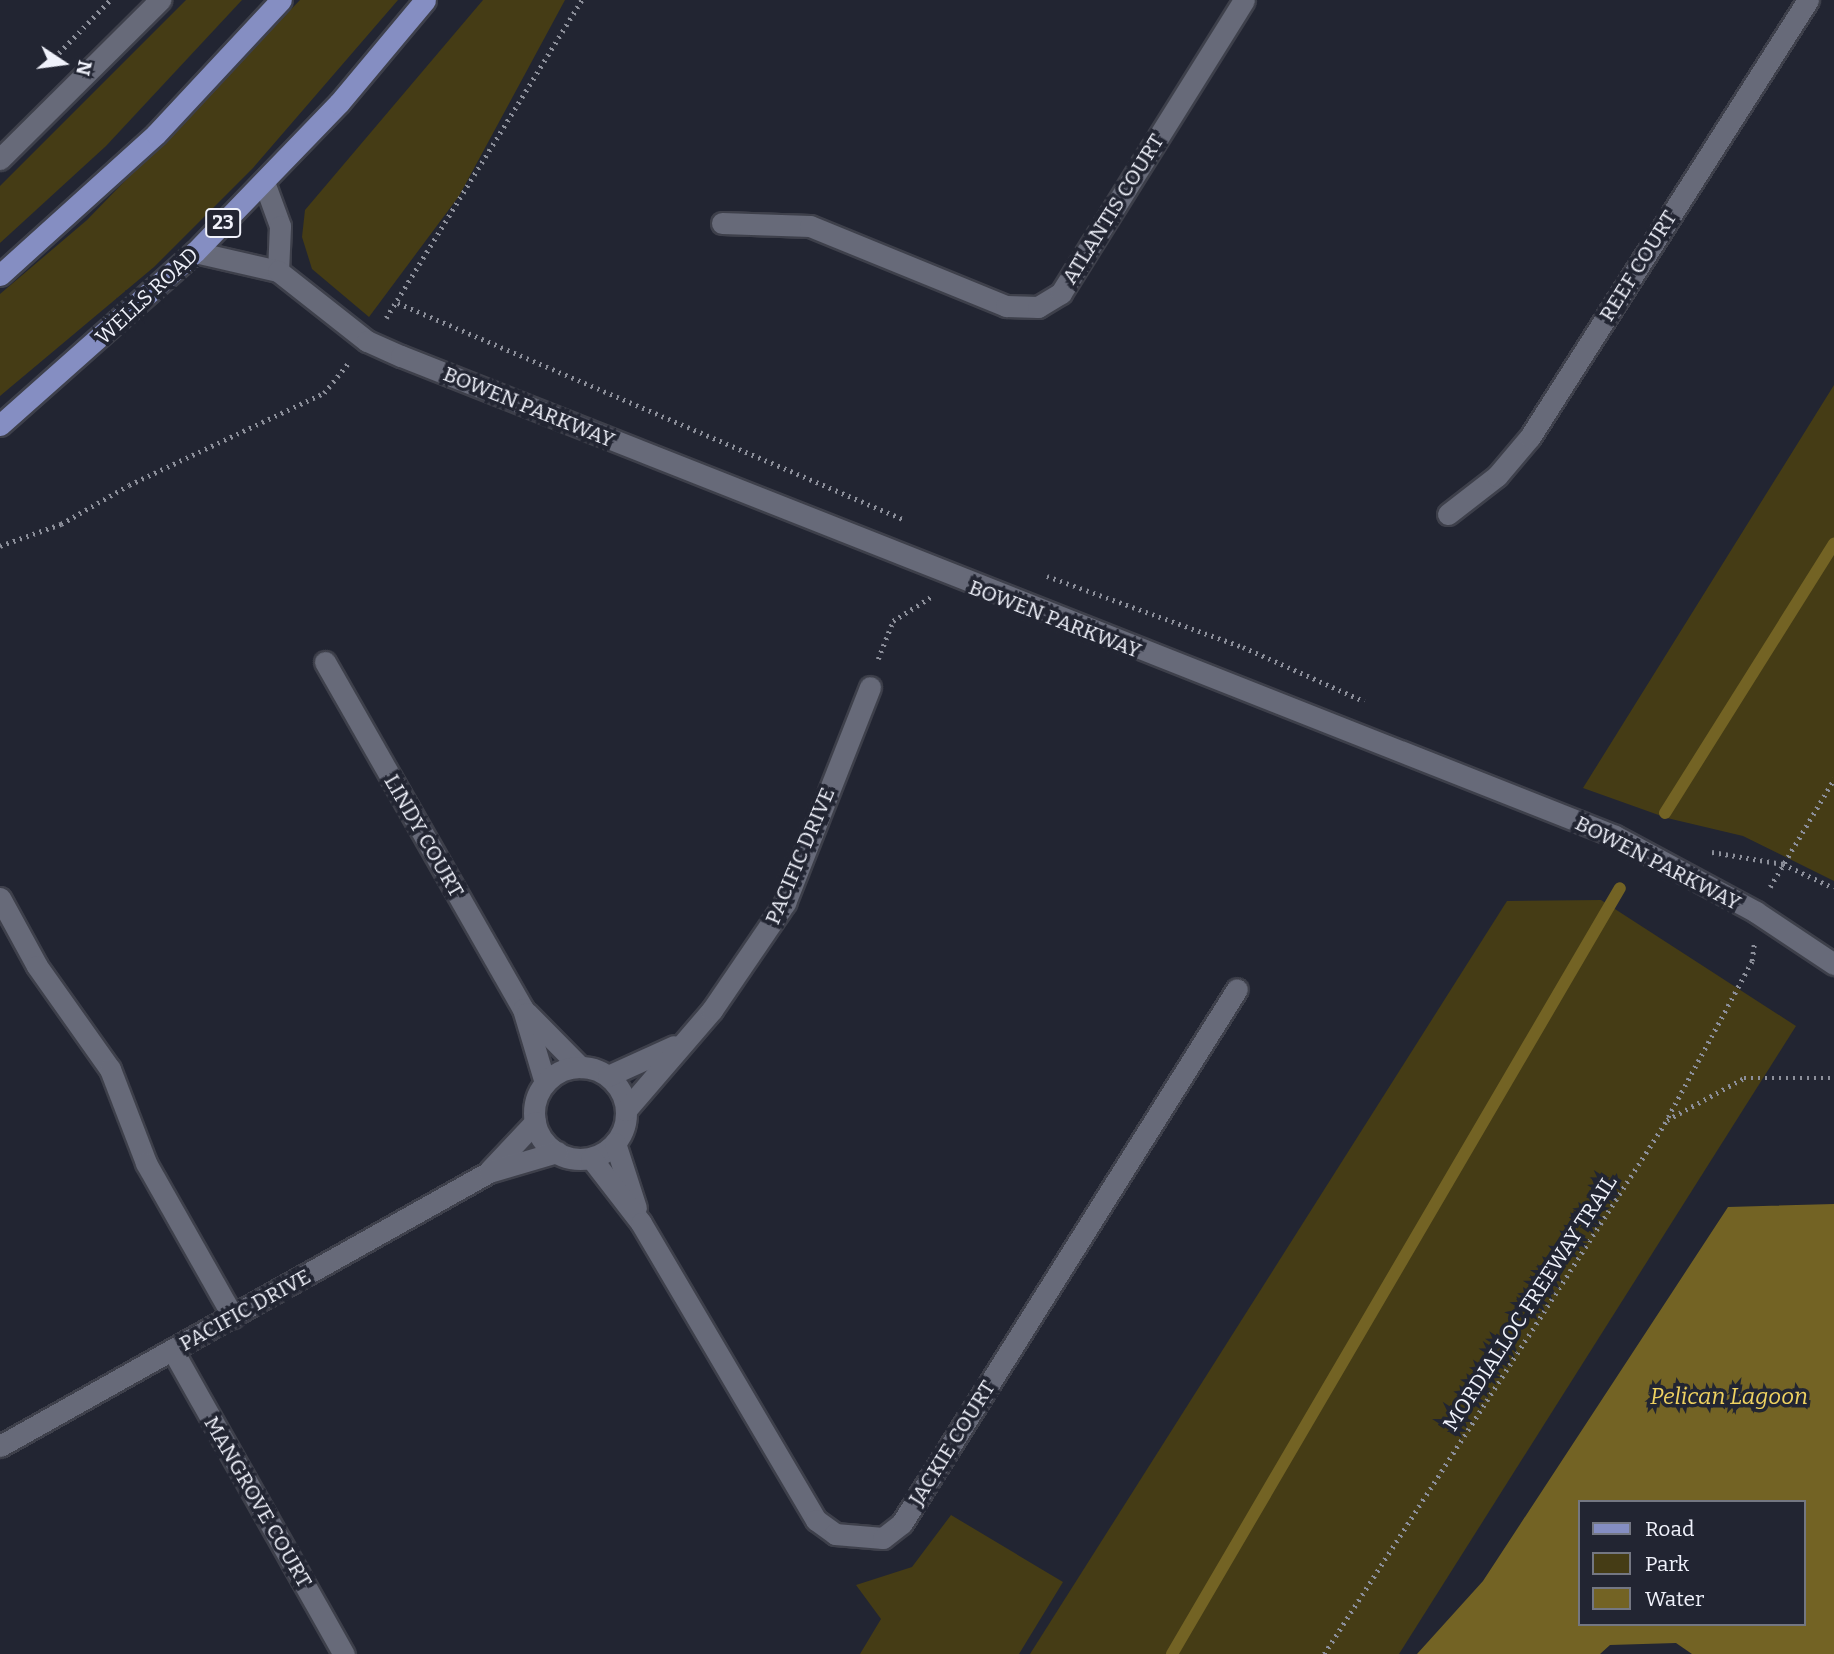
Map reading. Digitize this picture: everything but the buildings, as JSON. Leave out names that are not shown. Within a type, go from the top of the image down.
[{"type":"main road","points":[[0,275],[156,134],[281,0]]},
{"type":"main road","name":"WELLS ROAD","points":[[0,425],[195,252],[264,182],[425,0]]},
{"type":"street","points":[[0,159],[160,0]]},
{"type":"street","name":"REEF COURT","points":[[1448,514],[1497,476],[1530,437],[1808,0]]},
{"type":"street","name":"ATLANTIS COURT","points":[[722,223],[810,226],[1006,306],[1038,307],[1060,293],[1241,1]]},
{"type":"street","points":[[264,182],[280,226],[278,271]]},
{"type":"street","name":"BOWEN PARKWAY","points":[[195,252],[278,271],[367,341],[942,575],[1615,836],[1756,912],[1834,964]]},
{"type":"street","name":"LINDY COURT","points":[[325,662],[523,1010],[545,1083]]},
{"type":"street","name":"PACIFIC DRIVE","points":[[626,1110],[727,990],[785,903],[870,687]]},
{"type":"street","points":[[0,898],[37,967],[110,1069],[146,1163],[233,1317]]},
{"type":"street","name":"JACKIE COURT","points":[[591,1158],[641,1223],[816,1520],[835,1534],[883,1538],[902,1524],[1237,989]]},
{"type":"street","name":"LINDY COURT","points":[[523,1010],[580,1067]]},
{"type":"street","name":"PACIFIC DRIVE","points":[[608,1076],[679,1044]]},
{"type":"street","points":[[580,1067],[608,1076],[626,1110],[615,1143],[591,1158],[557,1152],[536,1122],[545,1083],[580,1067]]},
{"type":"street","name":"PACIFIC DRIVE","points":[[489,1171],[536,1122]]},
{"type":"street","name":"JACKIE COURT","points":[[615,1143],[641,1223]]},
{"type":"street","name":"PACIFIC DRIVE","points":[[0,1446],[489,1171],[557,1152]]},
{"type":"street","name":"MANGROVE COURT","points":[[173,1350],[344,1654]]},
{"type":"path","points":[[46,66],[110,0]]},
{"type":"path","points":[[0,546],[61,524],[128,485],[324,393],[398,303],[582,0]]},
{"type":"path","points":[[398,303],[916,524]]},
{"type":"path","points":[[1035,571],[1243,647],[1368,703]]},
{"type":"path","points":[[870,687],[893,621],[931,597],[942,575]]},
{"type":"path","points":[[1667,1120],[1752,961],[1756,912],[1834,779]]},
{"type":"path","points":[[1706,851],[1783,864],[1834,888]]},
{"type":"path","name":"MORDIALLOC FREEWAY TRAIL","points":[[1324,1654],[1667,1120],[1744,1078],[1834,1078]]},
{"type":"green space","points":[[186,0],[242,0],[106,146],[0,243],[0,186]]},
{"type":"green space","points":[[300,0],[398,0],[253,168],[154,267],[0,396],[0,294],[87,220]]},
{"type":"green space","points":[[483,0],[565,0],[459,196],[369,317],[312,269],[302,237],[305,210]]},
{"type":"green space","points":[[1834,385],[1834,881],[1743,836],[1667,818],[1583,788]]},
{"type":"green space","points":[[1601,900],[1796,1026],[1399,1654],[1030,1654],[1507,901]]},
{"type":"green space","points":[[951,1515],[1063,1582],[1019,1654],[860,1654],[881,1619],[856,1585],[912,1567]]},
{"type":"water","name":"Pelican Lagoon","points":[[1834,1204],[1834,1654],[1692,1654],[1676,1643],[1610,1645],[1600,1654],[1417,1654],[1483,1581],[1728,1207]]},
{"type":"waterway","points":[[1665,813],[1834,544]]},
{"type":"waterway","points":[[1172,1654],[1620,888]]}]
